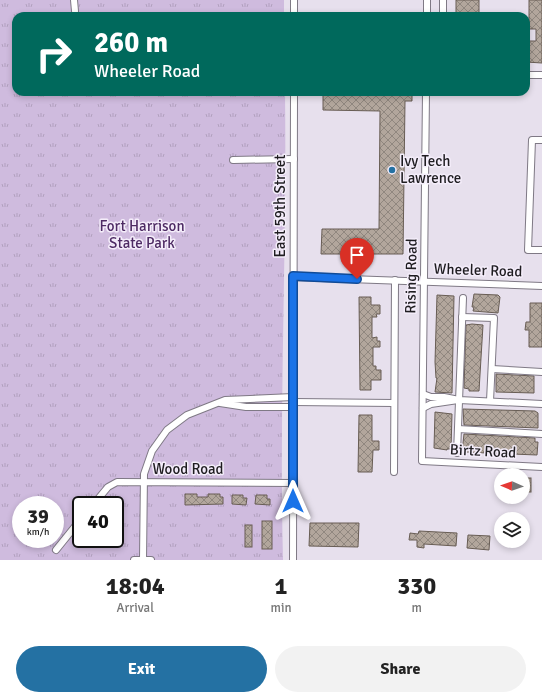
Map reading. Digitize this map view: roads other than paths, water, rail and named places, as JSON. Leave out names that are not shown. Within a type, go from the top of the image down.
[{"type":"street","points":[[74,0],[75,11]]},
{"type":"street","points":[[294,0],[294,12]]},
{"type":"street","points":[[427,12],[428,0]]},
{"type":"street","points":[[443,0],[443,12]]},
{"type":"street","points":[[530,75],[542,75]]},
{"type":"street","name":"East 59th Street","points":[[293,560],[294,96]]},
{"type":"street","name":"Rising Road","points":[[422,461],[426,96]]},
{"type":"street","points":[[542,140],[532,140],[528,250],[542,250]]},
{"type":"street","points":[[233,160],[294,159]]},
{"type":"street","name":"Wheeler Road","points":[[293,276],[542,286]]},
{"type":"street","points":[[394,472],[395,280]]},
{"type":"street","points":[[457,453],[463,298]]},
{"type":"street","points":[[462,316],[494,318],[490,401]]},
{"type":"street","points":[[492,369],[542,372]]},
{"type":"street","points":[[423,394],[431,397],[444,397],[459,400],[542,404]]},
{"type":"street","points":[[143,560],[143,482],[146,468],[152,451],[167,430],[193,412],[225,400],[247,398],[293,402],[394,403]]},
{"type":"street","points":[[423,408],[431,404],[444,404],[459,400]]},
{"type":"street","points":[[220,403],[246,407],[293,402]]},
{"type":"street","points":[[458,430],[542,434]]},
{"type":"street","name":"Birtz Road","points":[[422,461],[542,467]]},
{"type":"street","name":"Wood Road","points":[[102,496],[113,484],[143,482],[293,483]]},
{"type":"street","points":[[56,550],[72,530]]},
{"type":"street","points":[[134,560],[151,560]]},
{"type":"place","name":"Ivy Tech Lawrence","points":[[392,170]]},
{"type":"park label","name":"Fort Harrison State Park","points":[[142,234]]}]
